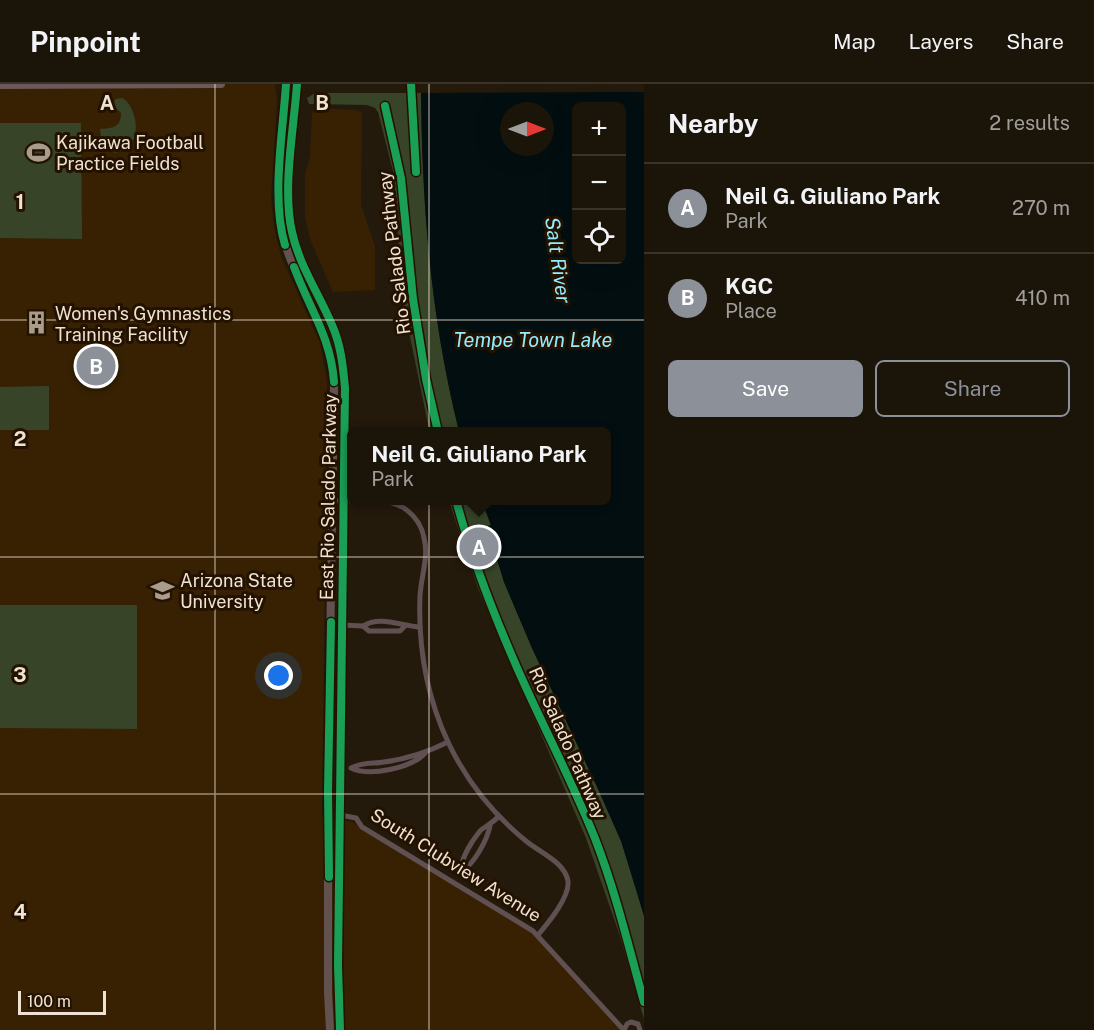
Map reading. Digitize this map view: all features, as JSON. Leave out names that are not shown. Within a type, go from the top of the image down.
[{"type":"main road","points":[[0,85],[221,84]]},
{"type":"main road","name":"East Rio Salado Parkway","points":[[286,84],[278,199],[279,216],[287,250],[326,339],[333,366],[328,974],[330,1030]]},
{"type":"main road","name":"East Rio Salado Parkway","points":[[297,84],[290,175],[291,231],[300,258],[333,325],[340,348],[345,388],[338,964],[340,1030]]},
{"type":"street","points":[[333,501],[347,501]]},
{"type":"street","points":[[396,505],[405,509],[419,524],[423,533],[426,547],[420,590],[422,651],[431,696],[448,742],[473,784],[499,816],[525,840],[561,867],[567,875],[566,894],[538,935]]},
{"type":"street","points":[[342,625],[363,626],[370,622],[400,622],[405,626],[420,627]]},
{"type":"street","points":[[329,766],[351,768],[358,764],[385,762],[416,753],[425,753],[448,742]]},
{"type":"street","name":"South Clubview Avenue","points":[[340,815],[356,818],[363,827],[538,935],[621,1028],[624,1029],[627,1024],[633,1022],[638,1024],[640,1030]]},
{"type":"street","points":[[454,882],[461,871],[468,867],[489,834],[490,826],[499,816]]},
{"type":"shaded area","name":"Arizona State University","points":[[0,84],[275,84],[277,99],[271,198],[274,228],[281,256],[320,343],[327,381],[322,817],[352,822],[362,827],[533,931],[624,1030],[0,1030]]},
{"type":"shaded area","points":[[319,108],[356,110],[362,113],[361,205],[375,247],[375,290],[333,292],[310,239],[305,218],[305,176],[310,156],[312,112]]},
{"type":"green space","points":[[315,93],[421,93],[423,179],[430,263],[441,347],[458,427],[429,427],[402,298],[394,175],[378,112],[367,105],[309,104],[307,98]]},
{"type":"green space","points":[[122,98],[132,110],[136,122],[135,133],[128,146],[115,153],[110,149],[108,139],[101,137],[100,129],[118,124],[121,113],[112,104],[116,99]]},
{"type":"green space","points":[[0,123],[81,123],[82,239],[0,238]]},
{"type":"green space","points":[[49,386],[49,430],[0,430],[0,387]]},
{"type":"green space","points":[[450,505],[483,505],[491,526],[487,527],[504,582],[621,841],[644,916],[644,1019],[620,936],[586,838],[478,588]]},
{"type":"green space","points":[[0,605],[137,605],[137,729],[0,728]]},
{"type":"water","name":"Tempe Town Lake","points":[[421,84],[644,84],[644,916],[621,841],[504,582],[487,526],[491,525],[484,505],[611,505],[611,427],[458,427],[434,302],[426,216]]},
{"type":"pier","points":[[418,84],[644,84],[644,92],[418,93]]},
{"type":"cycle path","points":[[285,245],[281,227],[278,186],[286,84]]},
{"type":"cycle path","points":[[297,84],[288,178],[289,215],[299,256],[338,340],[345,388],[338,965],[340,1030]]},
{"type":"cycle path","points":[[411,84],[416,172]]},
{"type":"cycle path","name":"Rio Salado Pathway","points":[[385,106],[401,178],[413,299],[426,379],[437,427]]},
{"type":"cycle path","points":[[294,267],[329,351],[334,382]]},
{"type":"cycle path","name":"Rio Salado Pathway","points":[[457,505],[475,562],[498,623],[596,841],[616,901],[644,1002]]},
{"type":"cycle path","points":[[329,877],[331,622]]},
{"type":"place","name":"Kajikawa Football Practice Fields","points":[[38,152]]},
{"type":"place","name":"Women's Gymnastics Training Facility","points":[[37,323]]},
{"type":"place","name":"KGC","points":[[96,366]]},
{"type":"place","name":"Neil G. Giuliano Park","points":[[479,547]]},
{"type":"place","name":"Arizona State University","points":[[162,590]]},
{"type":"water label","name":"Salt River","points":[[558,260]]}]
